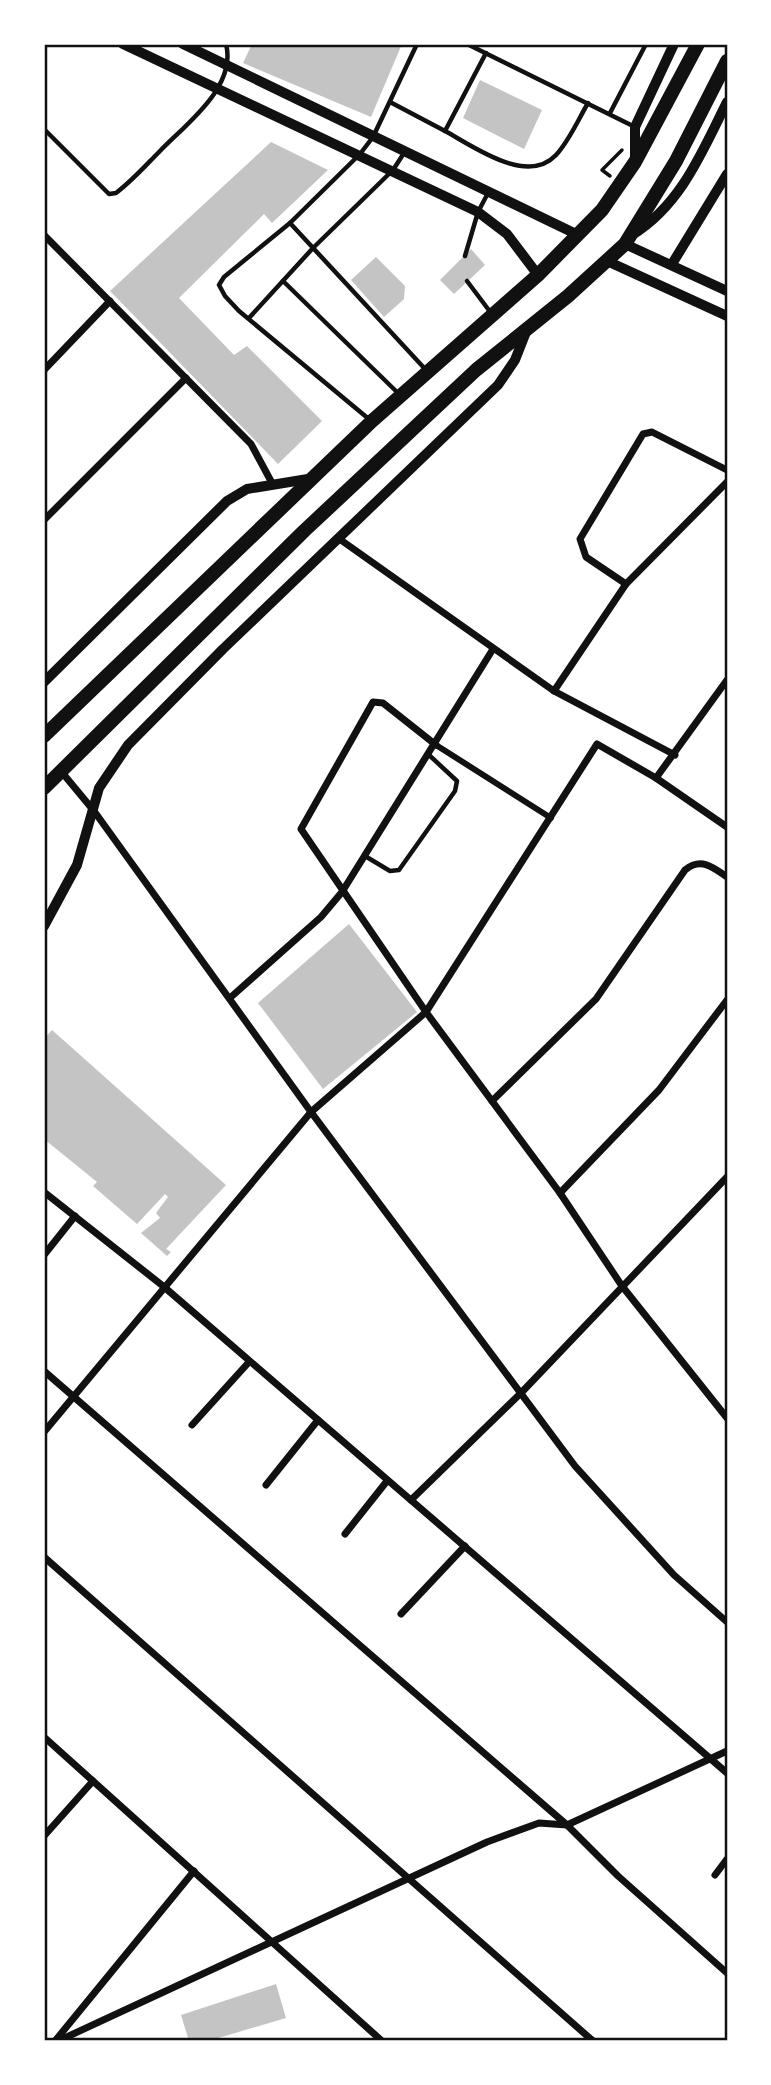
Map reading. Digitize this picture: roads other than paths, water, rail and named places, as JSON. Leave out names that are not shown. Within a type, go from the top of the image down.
[{"type":"main road","points":[[44,736],[372,421],[491,313],[538,275],[602,210],[635,162],[698,44]]},
{"type":"main road","points":[[44,788],[59,769],[304,531],[477,370],[607,261],[627,240],[676,161],[727,61]]},
{"type":"street","points":[[123,44],[478,212],[507,234],[538,275]]},
{"type":"street","points":[[183,44],[576,234]]},
{"type":"street","points":[[635,162],[634,133],[674,44]]},
{"type":"street","points":[[727,102],[694,170],[673,200],[652,222],[627,240],[727,291]]},
{"type":"street","points":[[672,264],[727,174]]},
{"type":"street","points":[[44,235],[251,444],[272,483]]},
{"type":"street","points":[[607,261],[727,316]]},
{"type":"street","points":[[44,370],[110,301]]},
{"type":"street","points":[[44,926],[76,865],[99,788],[128,745],[498,385],[515,360],[526,331]]},
{"type":"street","points":[[44,520],[186,378]]},
{"type":"street","points":[[626,584],[586,557],[579,545],[580,539],[643,434],[652,432],[727,470]]},
{"type":"street","points":[[44,682],[213,512],[238,492],[272,483],[314,478]]},
{"type":"street","points":[[554,691],[626,584],[727,482]]},
{"type":"street","points":[[338,538],[554,691],[675,754]]},
{"type":"street","points":[[231,997],[321,916],[342,892],[436,745],[493,649]]},
{"type":"street","points":[[656,778],[727,680]]},
{"type":"street","points":[[551,818],[436,745],[383,703],[376,701],[371,705],[301,827],[342,892],[426,1012],[560,1193],[622,1286],[727,1418]]},
{"type":"street","points":[[44,1432],[311,1111],[426,1012],[597,744],[656,778],[727,827]]},
{"type":"street","points":[[59,769],[94,811],[311,1111],[575,1466],[674,1575],[727,1622]]},
{"type":"street","points":[[492,1101],[596,999],[678,879],[694,864],[706,864],[727,877]]},
{"type":"street","points":[[560,1193],[659,1090],[727,1000]]},
{"type":"street","points":[[411,1500],[522,1393],[727,1177]]},
{"type":"street","points":[[44,1192],[163,1286],[727,1773]]},
{"type":"street","points":[[44,1255],[75,1216]]},
{"type":"street","points":[[192,1425],[249,1362]]},
{"type":"street","points":[[44,1371],[567,1825],[618,1876],[727,1973]]},
{"type":"street","points":[[266,1485],[318,1420]]},
{"type":"street","points":[[345,1534],[387,1481]]},
{"type":"street","points":[[401,1614],[465,1546]]},
{"type":"street","points":[[44,1557],[593,2041]]},
{"type":"street","points":[[44,1737],[382,2041]]},
{"type":"street","points":[[56,2041],[529,1825],[551,1822],[567,1825],[727,1751]]},
{"type":"street","points":[[44,1836],[93,1781]]},
{"type":"street","points":[[715,1875],[727,1859]]},
{"type":"street","points":[[56,2041],[194,1871]]},
{"type":"lane","points":[[44,129],[112,194],[125,185],[204,106],[217,88],[226,65],[226,44]]},
{"type":"lane","points":[[372,421],[249,318],[225,296],[219,285],[224,277],[290,223],[360,154],[373,137],[417,44]]},
{"type":"lane","points":[[467,44],[610,113],[634,133]]},
{"type":"lane","points":[[610,113],[646,44]]},
{"type":"lane","points":[[445,131],[486,53]]},
{"type":"lane","points":[[390,102],[487,153],[523,166],[534,167],[557,154],[588,103]]},
{"type":"lane","points":[[249,318],[313,248],[393,170],[405,153]]},
{"type":"lane","points":[[465,256],[478,212],[489,193]]},
{"type":"lane","points":[[290,223],[427,370]]},
{"type":"lane","points":[[282,281],[400,396]]},
{"type":"lane","points":[[467,281],[491,313]]},
{"type":"lane","points":[[365,856],[390,871],[399,870],[455,791],[457,780],[452,773],[429,755]]}]
